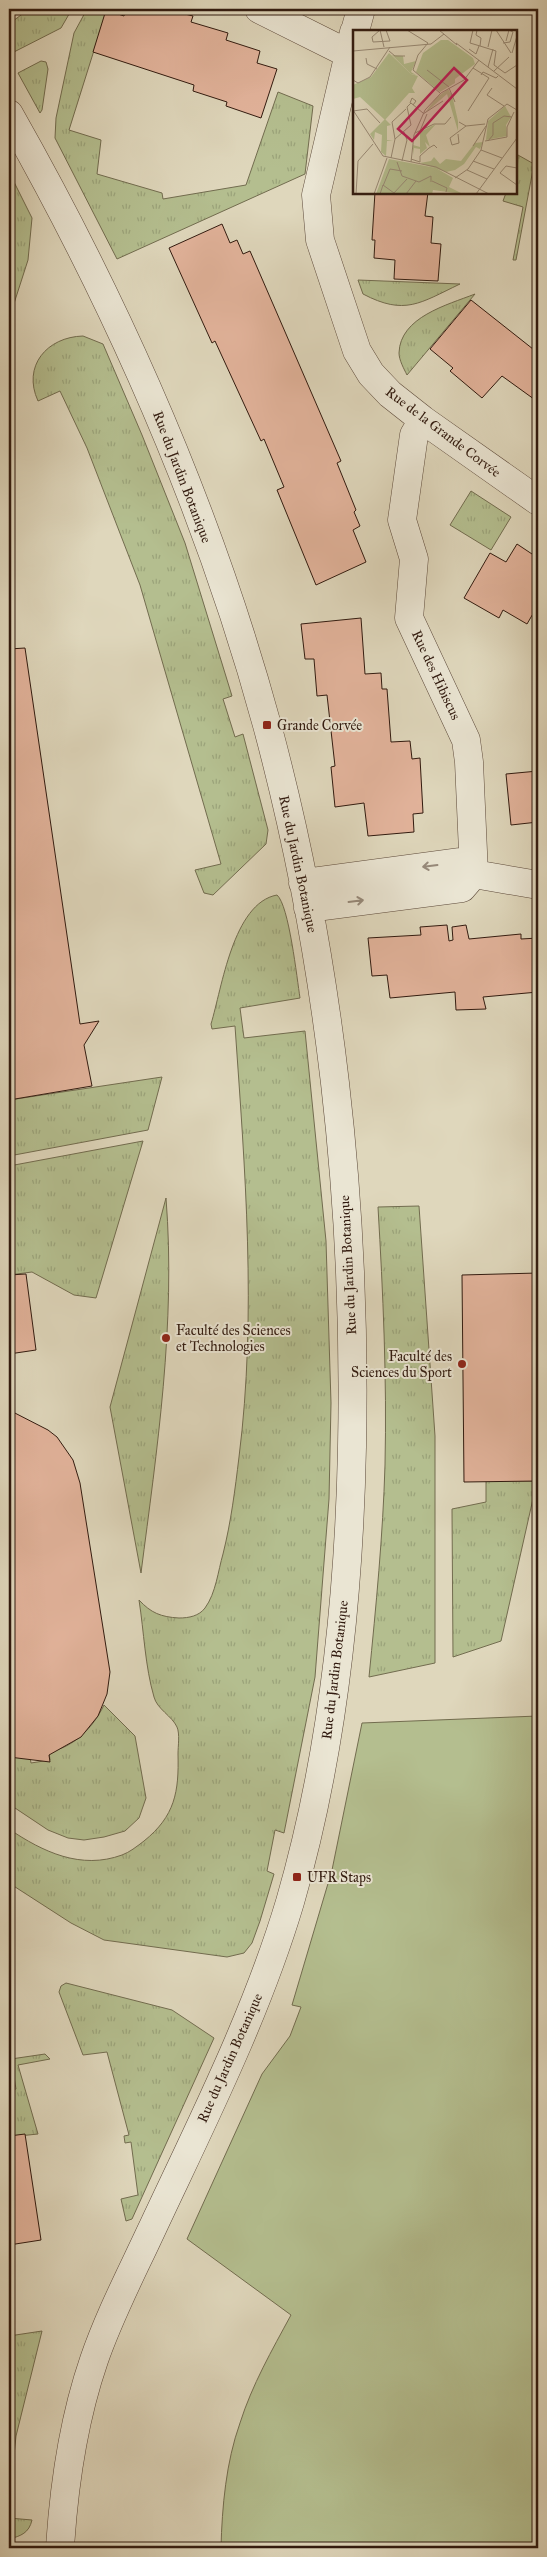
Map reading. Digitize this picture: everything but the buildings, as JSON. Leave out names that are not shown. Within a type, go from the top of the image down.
[{"type":"street","points":[[259,9],[353,39]]},
{"type":"street","name":"Rue de la Grande Corvée","points":[[355,30],[361,9]]},
{"type":"street","name":"Rue de la Grande Corvée","points":[[353,39],[316,195],[320,240],[358,351],[372,374],[390,394],[423,420],[538,501]]},
{"type":"street","name":"Rue du Jardin Botanique","points":[[9,114],[54,194],[142,376],[184,479],[237,628],[267,725],[306,895],[336,1090],[351,1280],[353,1388],[351,1476],[342,1632],[329,1725],[305,1844],[277,1945],[246,2023],[96,2355],[75,2426],[63,2505],[60,2548]]},
{"type":"street","name":"Rue des Hibiscus","points":[[423,420],[414,435],[402,520],[414,559],[409,618],[466,740],[469,762],[474,874]]},
{"type":"street","points":[[306,895],[462,888],[474,874],[538,885]]},
{"type":"green space","points":[[29,9],[72,9],[61,28],[10,54],[9,24]]},
{"type":"green space","points":[[87,9],[107,9],[69,130],[101,140],[97,174],[162,193],[163,199],[246,185],[278,92],[313,106],[305,174],[117,259],[55,138],[56,118],[74,33]]},
{"type":"green space","points":[[41,61],[46,62],[48,69],[40,113],[18,73]]},
{"type":"green space","points":[[518,155],[534,164],[516,260],[513,260],[523,207],[503,201],[506,194],[517,194]]},
{"type":"green space","points":[[9,172],[32,218],[28,260],[9,319]]},
{"type":"green space","points":[[358,280],[460,284],[434,297],[402,306],[378,301],[363,294]]},
{"type":"green space","points":[[475,294],[407,375],[399,353],[401,341],[407,330],[427,314]]},
{"type":"green space","points":[[83,336],[103,344],[185,543],[232,696],[223,699],[235,737],[243,734],[268,830],[266,844],[213,895],[204,893],[195,870],[221,864],[140,585],[87,448],[60,391],[38,401],[34,388],[33,376],[41,356],[59,342]]},
{"type":"green space","points":[[471,491],[511,517],[491,550],[450,525]]},
{"type":"green space","points":[[277,895],[289,927],[300,998],[240,1008],[244,1038],[305,1031],[326,1241],[331,1403],[329,1499],[315,1677],[284,1833],[275,1830],[267,1871],[274,1874],[252,1943],[244,1953],[227,1957],[104,1940],[71,1923],[9,1883],[9,1829],[35,1845],[63,1856],[77,1859],[107,1859],[125,1854],[154,1832],[169,1813],[176,1792],[178,1730],[175,1723],[158,1705],[154,1697],[139,1600],[152,1611],[167,1617],[186,1618],[200,1613],[205,1608],[214,1589],[233,1506],[244,1403],[247,1350],[248,1242],[235,1026],[212,1029],[211,1024],[225,969],[240,930],[250,913],[262,901]]},
{"type":"green space","points":[[162,1077],[148,1130],[9,1156],[9,1100]]},
{"type":"green space","points":[[143,1141],[96,1298],[74,1295],[32,1272],[9,1275],[9,1166]]},
{"type":"green space","points":[[166,1198],[169,1292],[167,1339],[159,1433],[141,1573],[110,1407]]},
{"type":"green space","points":[[419,1206],[435,1436],[435,1663],[369,1677],[381,1544],[385,1465],[384,1336],[378,1207]]},
{"type":"green space","points":[[486,1481],[537,1481],[501,1641],[453,1657],[452,1509],[486,1502]]},
{"type":"green space","points":[[104,1705],[135,1736],[146,1798],[139,1818],[125,1831],[84,1840],[68,1838],[48,1830],[9,1804],[9,1756],[30,1757],[31,1763],[50,1760],[49,1752],[67,1746],[82,1735],[100,1713]]},
{"type":"green space","points":[[538,1716],[538,2548],[221,2548],[226,2485],[235,2438],[256,2381],[291,2315],[187,2239],[262,2074],[290,2036],[301,2007],[292,2005],[332,1870],[362,1723]]},
{"type":"green space","points":[[66,1983],[172,2010],[214,2038],[132,2219],[126,2221],[121,2199],[138,2195],[131,2142],[125,2143],[124,2136],[129,2135],[107,2052],[83,2055],[59,1992],[61,1986]]},
{"type":"green space","points":[[45,2054],[50,2059],[18,2065],[38,2134],[9,2137],[9,2090],[16,2089],[11,2059]]},
{"type":"green space","points":[[42,2331],[16,2436],[9,2504],[9,2336]]},
{"type":"green space","points":[[9,2518],[32,2520],[29,2528],[24,2533],[9,2539]]},
{"type":"place","name":"Grande Corvée","points":[[267,725]]},
{"type":"place","name":"Faculté des Sciences et Technologies","points":[[166,1338]]},
{"type":"place","name":"Faculté des Sciences du Sport","points":[[462,1364]]},
{"type":"place","name":"UFR Staps","points":[[297,1877]]}]
